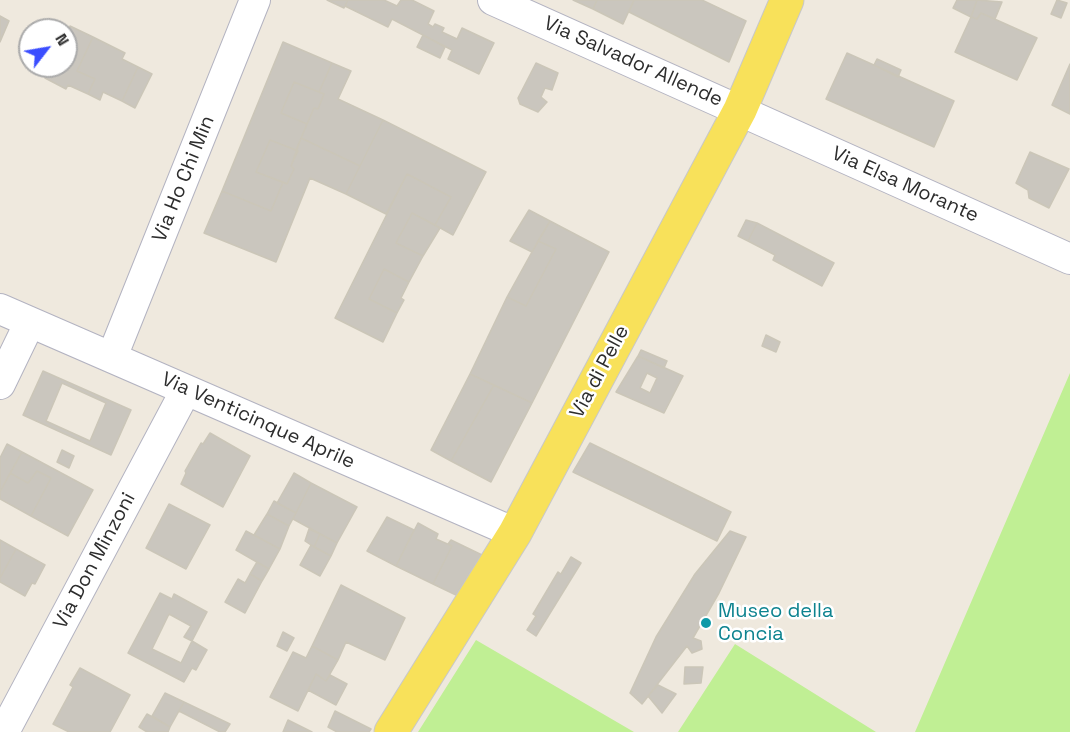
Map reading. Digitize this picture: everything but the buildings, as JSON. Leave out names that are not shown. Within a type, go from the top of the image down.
[{"type":"main road","name":"Via di Pelle","points":[[391,732],[515,533],[740,110],[787,0]]},
{"type":"street","name":"Via Ho Chi Min","points":[[112,357],[255,0]]},
{"type":"street","name":"Via Salvador Allende","points":[[493,0],[740,110]]},
{"type":"street","name":"Via Elsa Morante","points":[[740,110],[1070,259]]},
{"type":"street","name":"Via Venticinque Aprile","points":[[0,309],[515,533]]},
{"type":"street","points":[[0,384],[30,322]]},
{"type":"street","name":"Via Don Minzoni","points":[[4,732],[186,390]]},
{"type":"green space","points":[[1070,373],[1070,732],[915,732]]},
{"type":"green space","points":[[476,640],[634,732],[418,732]]},
{"type":"green space","points":[[735,644],[876,732],[678,732]]},
{"type":"place","name":"Museo della Concia","points":[[706,623]]}]
